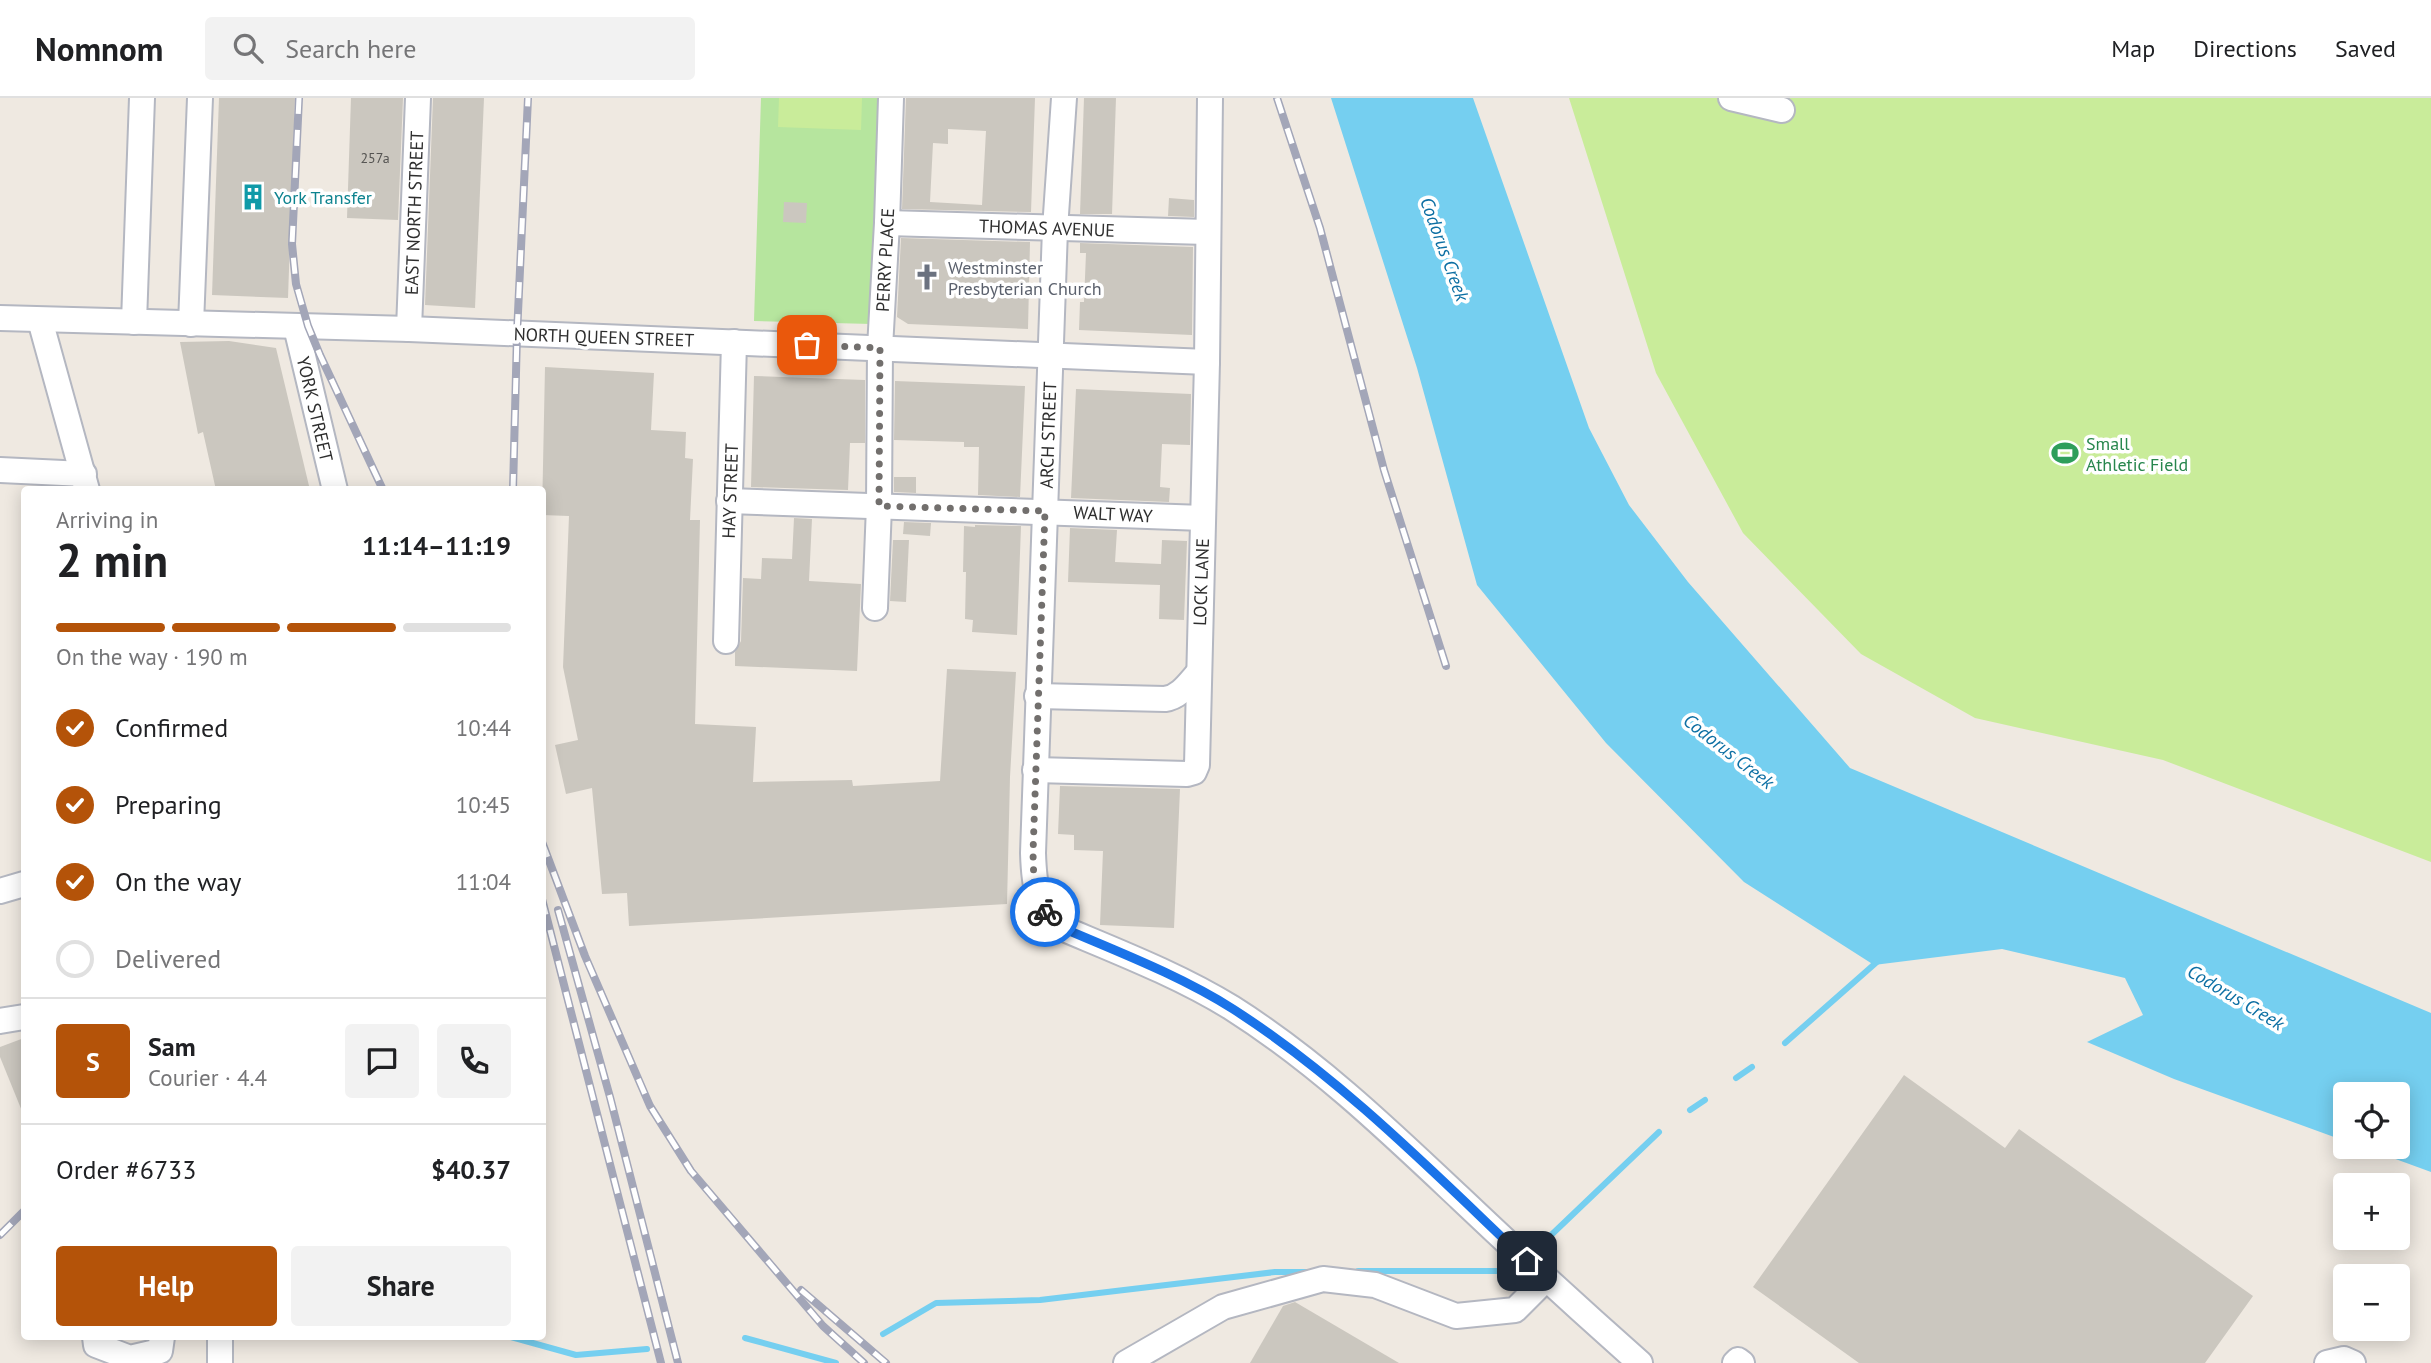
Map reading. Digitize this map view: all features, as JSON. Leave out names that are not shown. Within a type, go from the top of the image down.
[{"type":"street","points":[[134,322],[142,98]]},
{"type":"street","points":[[191,324],[200,98]]},
{"type":"street","name":"EAST NORTH STREET","points":[[410,329],[418,98]]},
{"type":"street","name":"PERRY PLACE","points":[[875,608],[880,348],[891,98]]},
{"type":"street","name":"ARCH STREET","points":[[1064,98],[1055,229],[1035,770],[1034,885],[1042,908],[1052,921],[1065,929],[1159,970],[1220,1002],[1290,1049],[1356,1100],[1546,1279]]},
{"type":"street","name":"LOCK LANE","points":[[1035,770],[1187,774],[1194,772],[1197,765],[1207,362],[1210,98]]},
{"type":"street","points":[[1731,98],[1782,110]]},
{"type":"street","name":"THOMAS AVENUE","points":[[887,223],[1208,232]]},
{"type":"street","name":"NORTH QUEEN STREET","points":[[0,318],[410,329],[1207,362]]},
{"type":"street","points":[[0,470],[86,482],[40,320]]},
{"type":"street","name":"YORK STREET","points":[[296,327],[334,486]]},
{"type":"street","name":"HAY STREET","points":[[726,641],[734,342]]},
{"type":"street","name":"WALT WAY","points":[[729,501],[1203,518]]},
{"type":"street","points":[[1038,696],[1166,699],[1181,692],[1198,673]]},
{"type":"street","points":[[0,891],[21,885]]},
{"type":"street","points":[[0,1021],[21,1018]]},
{"type":"street","points":[[1126,1363],[1223,1307],[1323,1279],[1376,1285],[1456,1316],[1515,1310],[1546,1279],[1640,1363]]},
{"type":"street","points":[[95,1340],[96,1345],[130,1358],[160,1351],[162,1340]]},
{"type":"street","points":[[220,1340],[220,1363]]},
{"type":"street","points":[[2327,1363],[2344,1359],[2353,1363]]},
{"type":"street","points":[[1735,1363],[1738,1360],[1742,1363]]},
{"type":"green space","points":[[761,98],[879,98],[872,324],[754,321]]},
{"type":"green space","points":[[779,98],[862,98],[861,130],[778,127]]},
{"type":"green space","name":"Small Athletic Field","points":[[1569,98],[2431,98],[2431,862],[2163,760],[1975,718],[1861,654],[1743,533],[1656,373]]},
{"type":"water","name":"Codorus Creek","points":[[1331,98],[1473,98],[1589,428],[1629,505],[1688,582],[1850,768],[2431,1013],[2431,1172],[2396,1159],[2410,1159],[2410,1082],[2333,1082],[2333,1137],[2174,1079],[2087,1042],[2143,1015],[2125,978],[2002,949],[1874,965],[1744,882],[1606,743],[1477,585],[1417,368]]},
{"type":"building","name":"York Transfer","points":[[219,98],[295,98],[288,298],[212,295]]},
{"type":"building","points":[[351,98],[403,98],[398,220],[347,218]]},
{"type":"building","points":[[433,98],[484,98],[475,308],[425,305]]},
{"type":"building","points":[[906,98],[1035,98],[1031,212],[902,209]],"holes":[[[948,129],[986,131],[982,205],[930,202],[933,143],[948,144]]]},
{"type":"building","points":[[1084,98],[1116,98],[1112,214],[1080,214]]},
{"type":"building","points":[[1169,198],[1194,200],[1194,217],[1168,216]]},
{"type":"building","points":[[784,202],[807,203],[806,223],[783,222]]},
{"type":"building","points":[[901,238],[1030,242],[1028,329],[908,324],[897,317]]},
{"type":"building","points":[[1080,243],[1193,247],[1192,335],[1079,330],[1080,302],[1084,302],[1086,253],[1080,253]]},
{"type":"building","points":[[229,341],[276,348],[309,486],[215,486],[203,432],[198,434],[180,342]]},
{"type":"building","points":[[545,367],[654,373],[651,430],[686,432],[685,458],[693,459],[690,520],[700,520],[695,724],[756,727],[753,782],[852,780],[853,786],[940,781],[947,669],[1016,672],[1007,904],[629,926],[627,893],[602,894],[592,788],[566,794],[555,745],[578,740],[563,667],[569,516],[546,515],[546,486],[543,486]]},
{"type":"building","points":[[754,376],[865,380],[865,443],[850,443],[848,490],[751,487]]},
{"type":"building","points":[[895,381],[1025,386],[1020,497],[978,495],[979,447],[964,447],[964,442],[894,440]]},
{"type":"building","points":[[1076,389],[1191,394],[1190,445],[1162,444],[1160,487],[1170,488],[1169,502],[1071,498]]},
{"type":"building","points":[[894,477],[916,477],[916,493],[894,492]]},
{"type":"building","points":[[794,518],[812,519],[809,581],[861,584],[857,671],[735,666],[735,652],[741,641],[743,578],[761,579],[762,558],[792,559]]},
{"type":"building","points":[[904,522],[931,523],[930,536],[903,534]]},
{"type":"building","points":[[964,526],[1021,526],[1017,635],[972,632],[973,620],[965,619]]},
{"type":"building","points":[[1070,528],[1117,530],[1115,562],[1161,564],[1162,540],[1187,541],[1184,620],[1159,619],[1160,585],[1068,582]]},
{"type":"building","points":[[893,540],[909,540],[906,602],[890,601]]},
{"type":"building","points":[[1060,786],[1180,789],[1174,928],[1100,925],[1103,851],[1074,850],[1074,835],[1058,834]]},
{"type":"building","points":[[21,1039],[21,1109],[0,1057],[0,1047]]},
{"type":"building","points":[[1904,1075],[2005,1148],[2019,1129],[2253,1296],[2205,1363],[1859,1363],[1753,1287]]},
{"type":"building","points":[[1295,1302],[1399,1363],[1250,1363],[1283,1306]]},
{"type":"waterway","points":[[1785,1043],[1878,961]]},
{"type":"waterway","points":[[1736,1078],[1752,1067]]},
{"type":"waterway","points":[[1690,1110],[1705,1100]]},
{"type":"waterway","points":[[1547,1239],[1659,1132]]},
{"type":"waterway","points":[[1358,1271],[1503,1271]]},
{"type":"waterway","points":[[883,1334],[936,1303],[1040,1300],[1275,1272],[1312,1272]]},
{"type":"waterway","points":[[745,1338],[836,1363]]},
{"type":"waterway","points":[[522,1340],[576,1355],[647,1349]]},
{"type":"railway","points":[[299,98],[292,244],[296,284],[320,355],[381,486]]},
{"type":"railway","points":[[513,486],[528,98]]},
{"type":"railway","points":[[1277,98],[1320,228],[1384,470],[1446,666]]},
{"type":"railway","points":[[546,853],[585,956],[650,1106],[691,1171],[823,1326],[864,1363]]},
{"type":"railway","points":[[558,910],[610,1097],[678,1363]]},
{"type":"railway","points":[[546,915],[661,1363]]},
{"type":"railway","points":[[0,1235],[21,1214]]},
{"type":"railway","points":[[801,1290],[886,1363]]},
{"type":"way so far","points":[[807,345],[880,348],[879,506],[1045,511],[1033,853],[1034,885],[1045,912]]},
{"type":"place","name":"York Transfer","points":[[253,197]]},
{"type":"place","name":"Westminster Presbyterian Church","points":[[927,277]]},
{"type":"place","name":"Small Athletic Field","points":[[2065,453]]},
{"type":"route","points":[[1045,912],[1052,921],[1065,929],[1159,970],[1232,1008],[1290,1049],[1356,1100],[1527,1261]]}]
